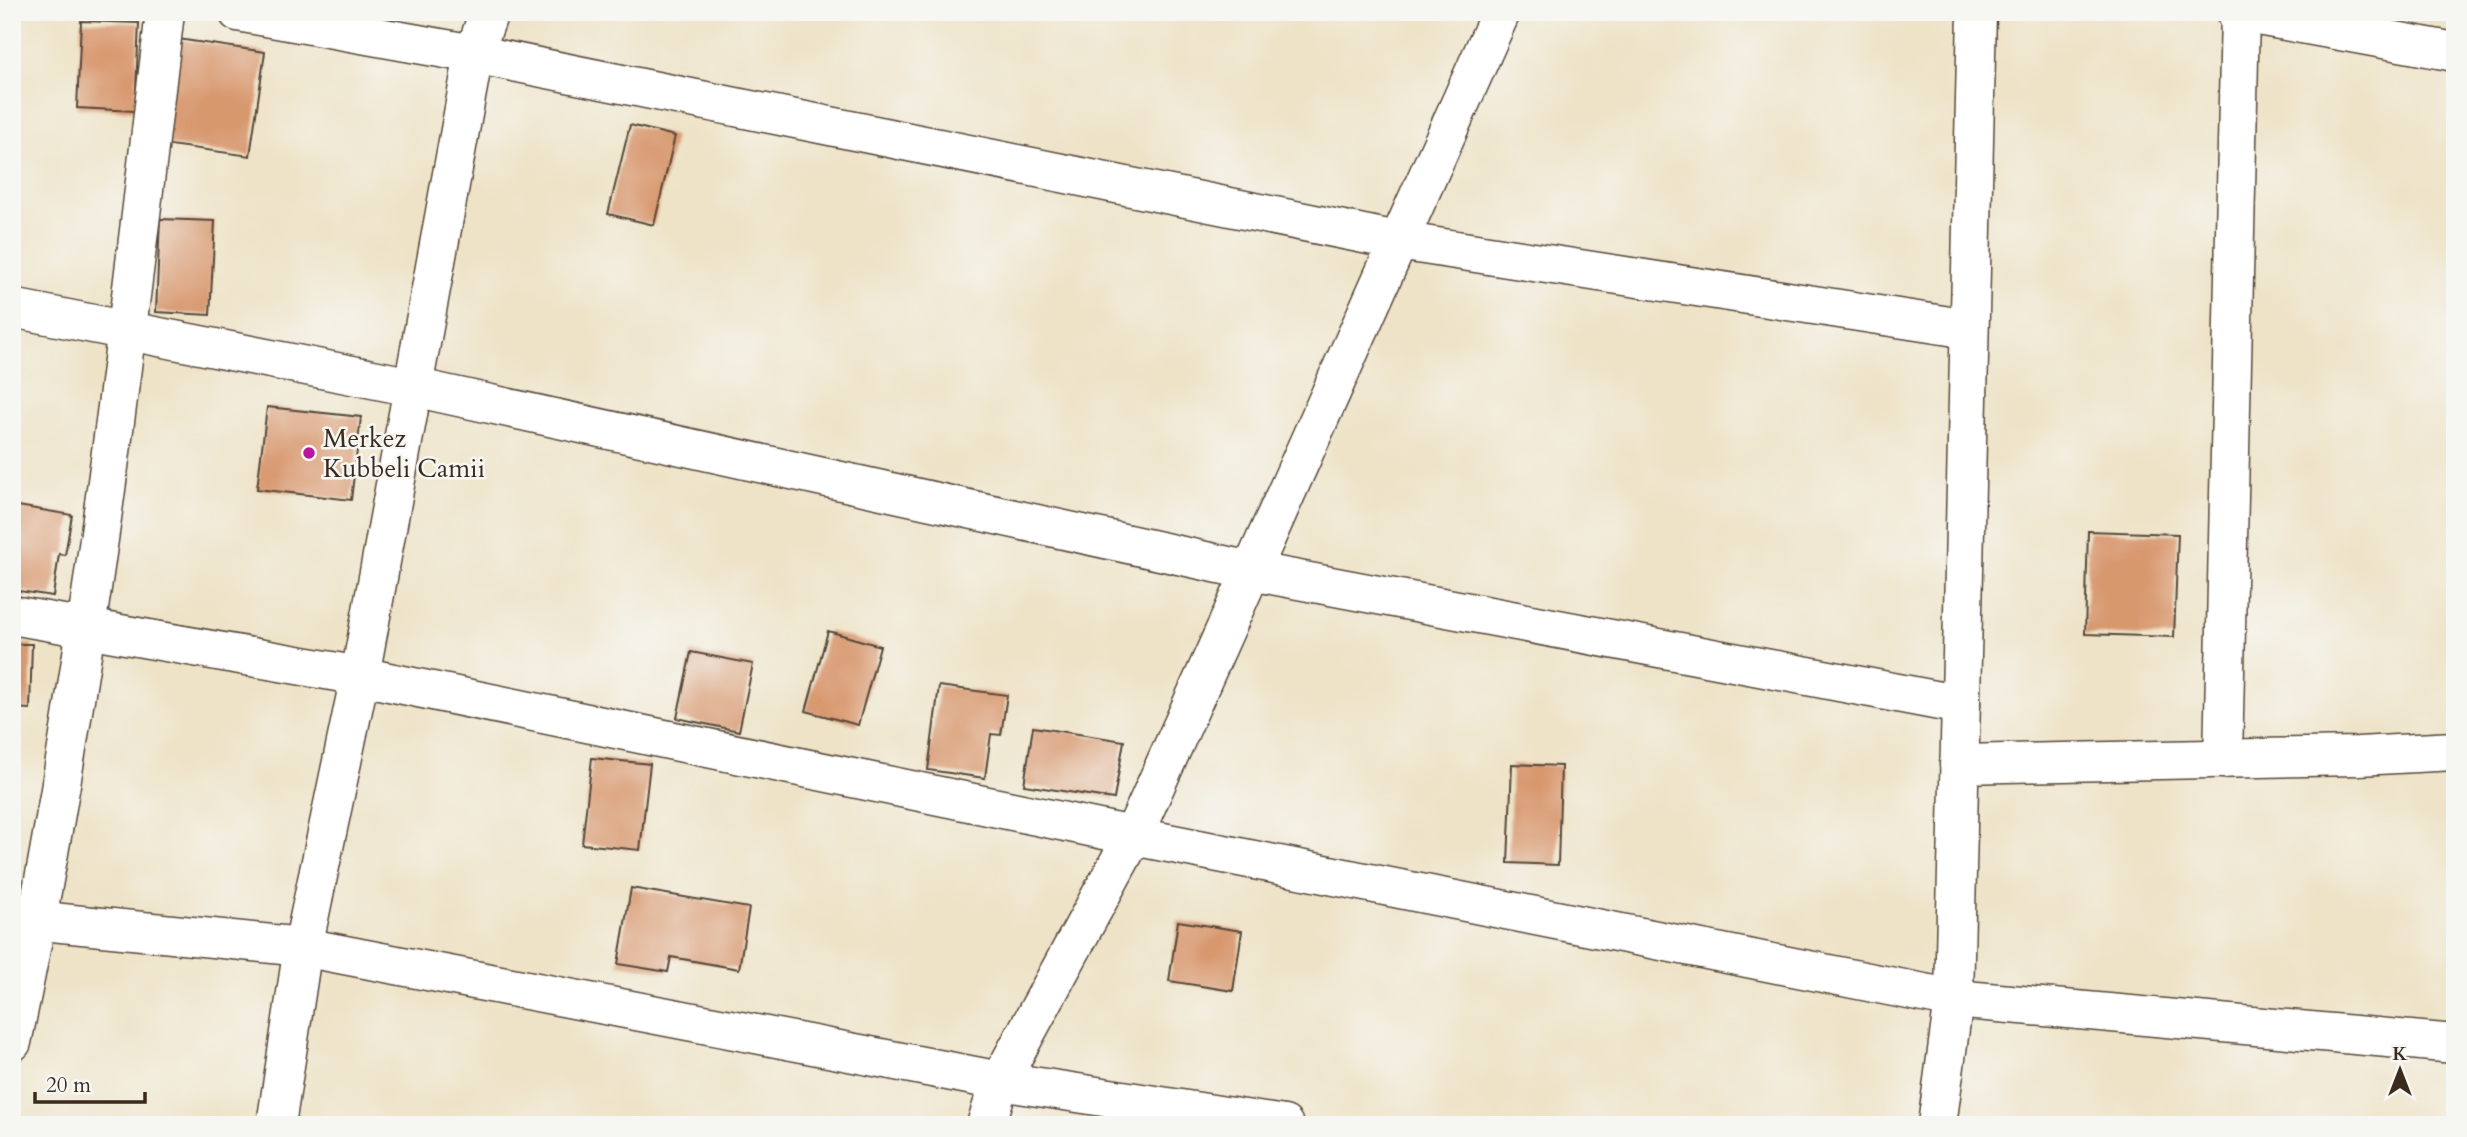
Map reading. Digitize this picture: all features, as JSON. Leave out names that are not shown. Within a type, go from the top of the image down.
[{"type":"street","points":[[12,1042],[25,920],[84,629],[128,328],[165,12]]},
{"type":"street","points":[[238,12],[474,54],[1398,241],[1969,329]]},
{"type":"street","points":[[276,1125],[303,947],[360,676],[474,54],[489,12]]},
{"type":"street","points":[[986,1125],[1000,1081],[1133,836],[1501,12]]},
{"type":"street","points":[[1937,1125],[1954,999],[1977,12]]},
{"type":"street","points":[[2223,760],[2238,13],[2455,52]]},
{"type":"street","points":[[12,308],[128,328],[413,387],[1251,570],[1961,705]]},
{"type":"street","points":[[12,615],[360,676],[1133,836],[1954,999],[2455,1044]]},
{"type":"street","points":[[1959,764],[2223,760],[2455,751]]},
{"type":"street","points":[[25,920],[303,947],[1000,1081],[1284,1125]]},
{"type":"building","points":[[81,21],[139,23],[135,111],[77,108]]},
{"type":"building","points":[[178,39],[265,52],[250,156],[162,144]]},
{"type":"building","points":[[630,125],[675,136],[654,225],[608,214]]},
{"type":"building","points":[[160,219],[215,221],[210,315],[156,312]]},
{"type":"building","name":"Merkez Kubbeli Camii","points":[[267,407],[361,417],[351,500],[257,489]]},
{"type":"building","points":[[12,505],[72,515],[65,555],[59,554],[53,596],[12,590]]},
{"type":"building","points":[[2088,531],[2178,534],[2174,637],[2085,634]]},
{"type":"building","points":[[828,631],[880,646],[858,725],[806,711]]},
{"type":"building","points":[[12,644],[32,644],[30,709],[12,708]]},
{"type":"building","points":[[691,652],[753,664],[739,731],[677,718]]},
{"type":"building","points":[[939,686],[1007,695],[1001,735],[991,734],[985,778],[928,770]]},
{"type":"building","points":[[1033,727],[1124,741],[1114,799],[1024,785]]},
{"type":"building","points":[[592,758],[650,764],[640,850],[582,844]]},
{"type":"building","points":[[1512,764],[1561,766],[1558,865],[1508,863]]},
{"type":"building","points":[[631,888],[749,908],[739,969],[671,957],[668,972],[618,964]]},
{"type":"building","points":[[1178,921],[1242,931],[1233,991],[1169,981]]},
{"type":"place","name":"Merkez Kubbeli Camii","points":[[309,453]]}]
